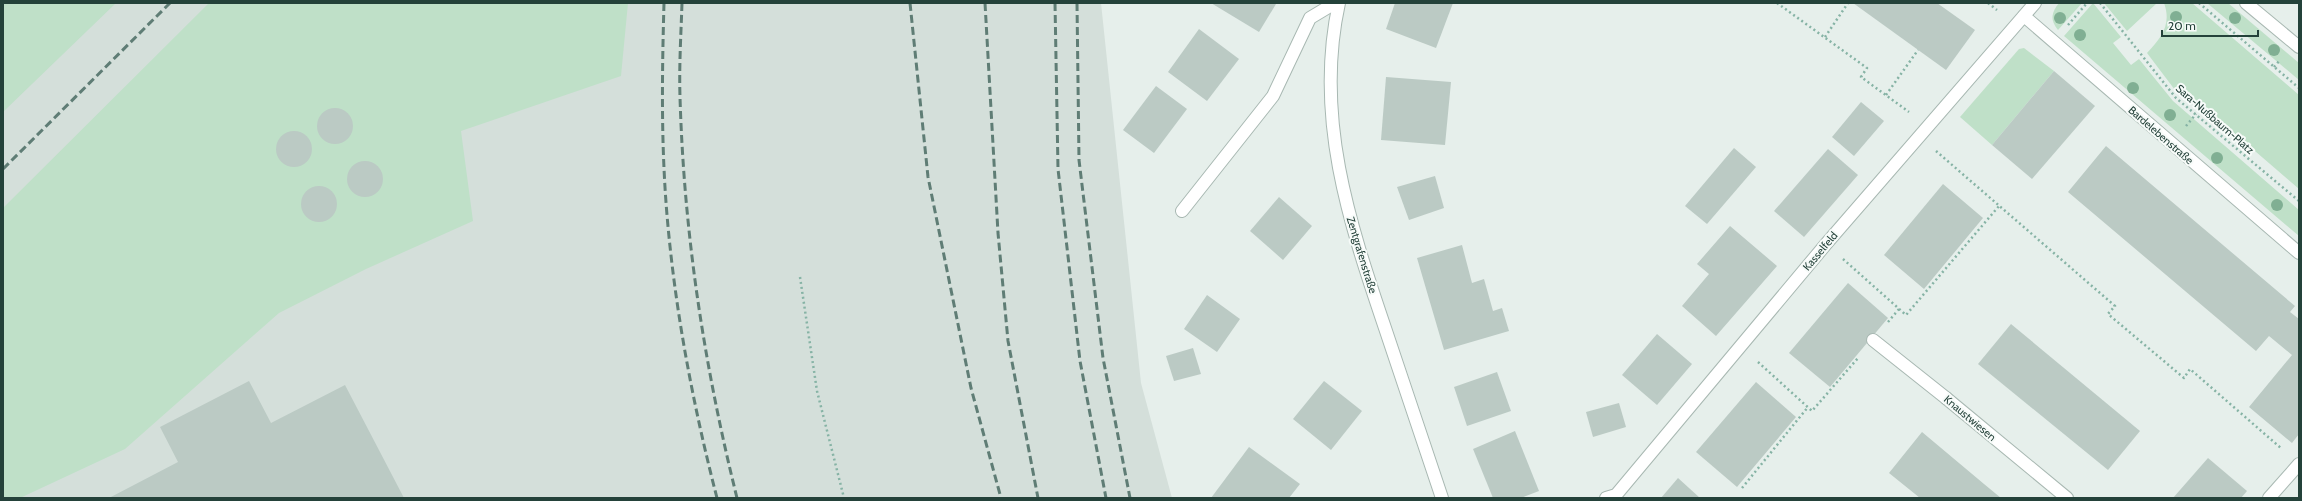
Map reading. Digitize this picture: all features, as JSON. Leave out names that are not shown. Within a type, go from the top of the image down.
[{"type":"street","points":[[1182,211],[1273,96],[1310,18],[1335,3]]},
{"type":"street","name":"Zentgrafenstraße","points":[[1339,3],[1332,37],[1330,88],[1333,133],[1342,184],[1354,236],[1442,498]]},
{"type":"street","name":"Kasselfeld","points":[[1606,498],[1616,495],[1826,244],[2035,3]]},
{"type":"street","points":[[2246,3],[2299,47]]},
{"type":"street","name":"Bardelebenstraße","points":[[2024,16],[2299,253]]},
{"type":"street","name":"Knaustwiesen","points":[[1873,340],[2067,498]]},
{"type":"street","points":[[2269,498],[2299,464]]},
{"type":"path","points":[[1777,3],[1867,68],[1861,77],[1928,126]]},
{"type":"path","points":[[1825,37],[1848,3]]},
{"type":"path","points":[[2054,42],[2087,3]]},
{"type":"path","name":"Sara-Nußbaum-Platz","points":[[2100,3],[2176,98],[2299,201]]},
{"type":"path","points":[[2199,3],[2299,88]]},
{"type":"path","points":[[1886,95],[1918,50]]},
{"type":"path","points":[[1919,136],[2115,306],[2108,314],[2184,378],[2190,369],[2287,453]]},
{"type":"path","points":[[1826,244],[1906,315],[1999,206]]},
{"type":"path","points":[[800,277],[818,391],[844,498]]},
{"type":"path","points":[[1741,346],[1812,411],[1899,309]]},
{"type":"path","points":[[1742,488],[1808,406]]},
{"type":"shaded area","points":[[3,3],[1101,3],[1141,383],[1172,498],[3,498]]},
{"type":"green space","points":[[3,3],[116,3],[3,112]]},
{"type":"green space","points":[[209,3],[628,3],[621,76],[461,131],[473,221],[366,269],[279,313],[125,449],[20,498],[3,498],[3,208]]},
{"type":"green space","points":[[2059,3],[2082,3],[2058,30],[2052,16]]},
{"type":"green space","points":[[2093,3],[2121,37],[2113,43],[2131,65],[2139,59],[2173,101],[2299,210],[2299,236],[2064,36]]},
{"type":"green space","points":[[2104,3],[2157,3],[2127,31]]},
{"type":"green space","points":[[2164,3],[2192,3],[2299,95],[2299,189],[2183,89],[2178,94],[2147,53],[2164,31],[2167,18]]},
{"type":"green space","points":[[2207,3],[2228,3],[2299,63],[2299,80]]},
{"type":"green space","points":[[2024,48],[2054,71],[1992,145],[1960,117],[2019,49]]},
{"type":"building","points":[[1211,3],[1274,3],[1276,4],[1259,32]]},
{"type":"building","points":[[1395,3],[1453,3],[1436,48],[1386,29]]},
{"type":"building","points":[[1853,3],[1937,3],[1975,30],[1946,70]]},
{"type":"building","points":[[1199,29],[1239,59],[1207,101],[1168,72]]},
{"type":"building","points":[[2054,71],[2095,106],[2032,179],[1992,145]]},
{"type":"building","points":[[1386,77],[1451,82],[1445,145],[1381,140]]},
{"type":"building","points":[[1156,86],[1187,109],[1154,153],[1123,130]]},
{"type":"building","points":[[1861,102],[1884,121],[1854,156],[1832,137]]},
{"type":"building","points":[[339,108],[348,113],[352,119],[352,133],[348,139],[339,144],[331,144],[322,139],[318,133],[317,122],[322,113],[328,109]]},
{"type":"building","points":[[298,131],[307,136],[311,142],[311,156],[307,162],[298,167],[290,167],[281,162],[277,156],[276,145],[281,136],[287,132]]},
{"type":"building","points":[[2106,146],[2295,306],[2290,312],[2299,319],[2299,434],[2292,443],[2249,407],[2292,355],[2269,336],[2256,351],[2068,192]]},
{"type":"building","points":[[1734,148],[1756,167],[1707,224],[1685,206]]},
{"type":"building","points":[[1828,149],[1858,175],[1804,237],[1774,211]]},
{"type":"building","points":[[369,161],[378,166],[382,172],[382,186],[378,192],[369,197],[361,197],[352,192],[348,186],[347,175],[352,166],[358,162]]},
{"type":"building","points":[[1435,176],[1444,208],[1409,220],[1397,187]]},
{"type":"building","points":[[1943,184],[1983,218],[1924,289],[1884,255]]},
{"type":"building","points":[[323,186],[332,191],[336,197],[336,211],[332,217],[323,222],[315,222],[306,217],[302,211],[301,200],[306,191],[312,187]]},
{"type":"building","points":[[1279,197],[1312,226],[1283,260],[1250,231]]},
{"type":"building","points":[[1730,226],[1777,266],[1716,336],[1682,306],[1709,274],[1697,264]]},
{"type":"building","points":[[1462,245],[1472,283],[1484,279],[1493,311],[1502,308],[1509,331],[1444,350],[1417,258]]},
{"type":"building","points":[[1848,283],[1888,318],[1830,387],[1789,353]]},
{"type":"building","points":[[1207,295],[1240,319],[1217,352],[1184,329]]},
{"type":"building","points":[[2011,324],[2140,431],[2108,470],[1978,364]]},
{"type":"building","points":[[1657,334],[1692,364],[1657,405],[1622,375]]},
{"type":"building","points":[[1193,348],[1201,374],[1174,381],[1166,356]]},
{"type":"building","points":[[1497,372],[1511,411],[1467,426],[1454,387]]},
{"type":"building","points":[[249,381],[271,423],[345,385],[404,498],[109,498],[178,462],[160,427]]},
{"type":"building","points":[[1324,381],[1362,411],[1331,450],[1293,419]]},
{"type":"building","points":[[1756,382],[1796,417],[1737,487],[1696,452]]},
{"type":"building","points":[[1619,403],[1626,427],[1593,437],[1586,412]]},
{"type":"building","points":[[1515,431],[1539,491],[1521,498],[1493,498],[1473,449]]},
{"type":"building","points":[[1922,432],[2001,498],[1920,498],[1889,473]]},
{"type":"building","points":[[1249,447],[1300,484],[1289,498],[1211,498]]},
{"type":"building","points":[[2208,458],[2247,491],[2241,498],[2173,498]]},
{"type":"building","points":[[1678,478],[1700,498],[1661,498]]},
{"type":"railway","points":[[3,169],[170,3]]},
{"type":"railway","points":[[664,3],[662,83],[663,135],[670,251],[686,357],[700,428],[717,498]]},
{"type":"railway","points":[[682,3],[680,97],[682,148],[691,249],[715,398],[737,498]]},
{"type":"railway","points":[[910,3],[928,177],[971,388],[1001,498]]},
{"type":"railway","points":[[985,3],[998,233],[1008,341],[1038,498]]},
{"type":"railway","points":[[1055,3],[1058,169],[1080,361],[1106,498]]},
{"type":"railway","points":[[1077,3],[1079,160],[1103,358],[1130,498]]}]
